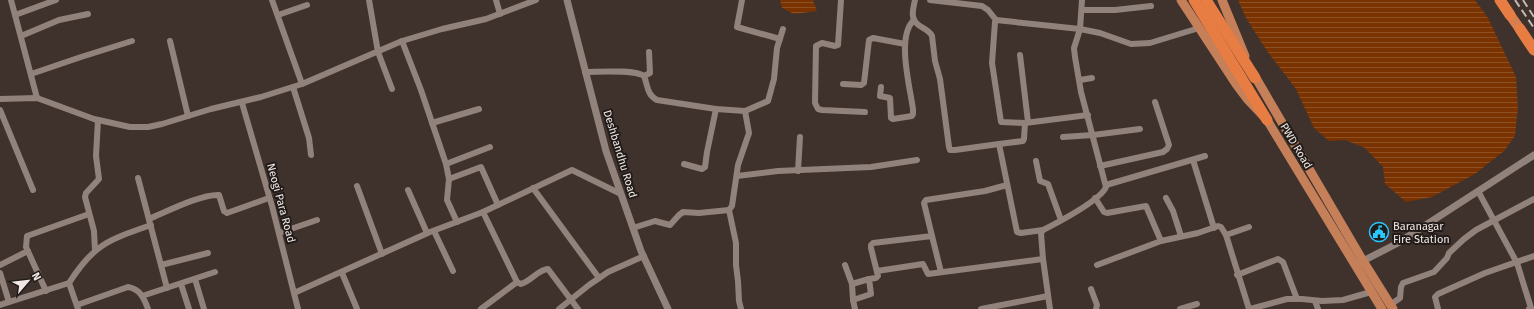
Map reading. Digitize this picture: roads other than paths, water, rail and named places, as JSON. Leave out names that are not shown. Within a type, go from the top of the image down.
[{"type":"highway","points":[[1194,0],[1267,120]]},
{"type":"highway","points":[[1206,0],[1255,78]]},
{"type":"highway","points":[[1500,0],[1534,50]]},
{"type":"main road","name":"PWD Road","points":[[1182,0],[1236,84],[1248,100],[1267,120],[1371,292],[1389,308]]},
{"type":"main road","name":"PWD Road","points":[[1222,0],[1255,78],[1389,308]]},
{"type":"street","points":[[11,0],[37,98]]},
{"type":"street","points":[[15,15],[56,0]]},
{"type":"street","points":[[272,0],[302,84]]},
{"type":"street","points":[[369,0],[378,52],[392,89]]},
{"type":"street","points":[[496,0],[500,14]]},
{"type":"street","points":[[0,99],[37,98],[98,120],[130,127],[148,127],[211,109],[242,103],[293,87],[402,42],[442,29],[486,19],[536,0]]},
{"type":"street","name":"Deshbandhu Road","points":[[567,0],[606,151],[633,228],[668,309]]},
{"type":"street","points":[[742,0],[737,27],[780,39]]},
{"type":"street","points":[[841,0],[838,45],[835,46],[822,43],[816,46],[815,103],[818,110],[865,112]]},
{"type":"street","points":[[915,0],[914,20],[931,33],[932,36],[950,150],[1023,141],[1026,123],[1020,55]]},
{"type":"street","points":[[930,0],[982,6],[988,10],[996,20],[1080,29],[1100,33],[1131,44],[1150,43],[1199,28]]},
{"type":"street","points":[[999,144],[1017,232],[1021,233],[1043,230],[1076,212],[1106,189],[1081,92],[1074,48],[1080,29],[1082,0]]},
{"type":"street","points":[[278,15],[307,5]]},
{"type":"street","points":[[1082,10],[1115,10],[1151,6]]},
{"type":"street","points":[[21,36],[59,20],[88,14]]},
{"type":"street","points":[[881,87],[880,96],[890,98],[891,118],[912,116],[913,109],[905,44],[908,27],[914,20]]},
{"type":"street","points":[[996,20],[992,63],[1000,120],[1004,123],[1026,123],[1088,115]]},
{"type":"street","points":[[644,76],[646,88],[653,98],[657,100],[716,109],[745,111],[768,101],[774,79],[777,48],[783,29]]},
{"type":"street","points":[[843,84],[863,84],[869,40],[873,38],[905,44]]},
{"type":"street","points":[[31,74],[132,41]]},
{"type":"street","points":[[170,42],[188,116]]},
{"type":"street","points":[[402,42],[414,70],[446,164],[449,178],[447,200],[457,222]]},
{"type":"street","points":[[644,76],[650,73],[649,52]]},
{"type":"street","points":[[585,72],[638,73],[644,76]]},
{"type":"street","points":[[1080,80],[1092,78]]},
{"type":"street","points":[[293,87],[309,138],[311,155]]},
{"type":"street","points":[[1100,166],[1168,150],[1169,145],[1155,102]]},
{"type":"street","name":"Neogi Para Road","points":[[242,103],[279,233],[298,309]]},
{"type":"street","points":[[432,123],[479,109]]},
{"type":"street","points":[[684,164],[702,169],[705,167],[706,152],[716,109]]},
{"type":"street","points":[[0,110],[33,190]]},
{"type":"street","points":[[741,309],[736,265],[736,243],[729,210],[732,206],[738,165],[749,134],[745,111]]},
{"type":"street","points":[[95,250],[94,231],[85,197],[86,193],[99,179],[96,156],[98,120]]},
{"type":"street","points":[[1063,137],[1093,135],[1140,128]]},
{"type":"street","points":[[798,171],[800,137]]},
{"type":"street","points":[[446,164],[490,147]]},
{"type":"street","points":[[1355,266],[1398,243],[1534,155]]},
{"type":"street","points":[[1106,185],[1206,156]]},
{"type":"street","points":[[737,176],[772,172],[871,167],[918,160]]},
{"type":"street","points":[[1193,160],[1214,228]]},
{"type":"street","points":[[1036,161],[1040,181],[1048,184],[1061,220]]},
{"type":"street","points":[[449,178],[481,167],[498,205]]},
{"type":"street","points":[[294,293],[342,273],[427,233],[498,205],[572,170],[621,194]]},
{"type":"street","points":[[138,178],[167,288]]},
{"type":"street","points":[[941,272],[924,203],[926,200],[985,191],[1007,185]]},
{"type":"street","points":[[357,186],[382,254]]},
{"type":"street","points":[[533,188],[599,278]]},
{"type":"street","points":[[408,190],[427,233]]},
{"type":"street","points":[[1478,191],[1517,263],[1531,308],[1529,309]]},
{"type":"street","points":[[0,305],[69,283],[95,250],[113,239],[204,197],[219,195],[224,210],[227,213],[269,198]]},
{"type":"street","points":[[1095,198],[1104,212],[1107,213],[1146,206],[1161,241]]},
{"type":"street","points":[[1166,198],[1173,211],[1181,236]]},
{"type":"street","points":[[1389,308],[1400,298],[1403,283],[1434,272],[1447,258],[1449,253],[1464,239],[1534,199]]},
{"type":"street","points":[[633,228],[656,221],[670,225],[683,212],[699,213],[729,210]]},
{"type":"street","points":[[482,212],[517,282],[523,284],[544,269],[548,269],[578,309]]},
{"type":"street","points":[[46,291],[26,247],[27,236],[89,214]]},
{"type":"street","points":[[279,233],[317,220]]},
{"type":"street","points":[[1097,265],[1161,241],[1198,233],[1220,226],[1226,235],[1237,275],[1249,309],[1287,299],[1322,302],[1343,300],[1371,292]]},
{"type":"street","points":[[1226,235],[1249,227]]},
{"type":"street","points":[[1043,230],[1041,236],[1043,260],[1050,309]]},
{"type":"street","points":[[434,231],[453,272]]},
{"type":"street","points":[[852,284],[877,277],[877,271],[871,248],[873,243],[932,236]]},
{"type":"street","points":[[0,265],[28,251]]},
{"type":"street","points":[[161,265],[208,253]]},
{"type":"street","points":[[559,309],[608,272],[644,256]]},
{"type":"street","points":[[1438,309],[1435,297],[1438,294],[1486,273],[1534,256]]},
{"type":"street","points":[[1237,275],[1278,259],[1283,262],[1297,299]]},
{"type":"street","points":[[877,271],[923,264],[928,274],[1043,260]]},
{"type":"street","points":[[845,265],[852,284],[855,309]]},
{"type":"street","points":[[142,296],[215,272]]},
{"type":"street","points":[[0,273],[9,302]]},
{"type":"street","points":[[342,273],[357,309]]},
{"type":"street","points":[[195,279],[204,309]]},
{"type":"street","points":[[853,300],[871,294],[869,279]]},
{"type":"street","points":[[481,309],[517,282]]},
{"type":"street","points":[[69,283],[78,307],[128,287],[133,288],[142,296],[148,309]]},
{"type":"street","points":[[181,284],[188,309]]},
{"type":"street","points":[[1091,289],[1097,305],[1096,309]]},
{"type":"street","points":[[981,309],[1048,296]]},
{"type":"street","points":[[1316,301],[1318,309]]},
{"type":"street","points":[[1180,309],[1197,304]]},
{"type":"railway","points":[[1515,0],[1534,28]]},
{"type":"railway","points":[[1523,0],[1534,17]]},
{"type":"place","name":"Baranagar Fire Station","points":[[1379,232]]}]
